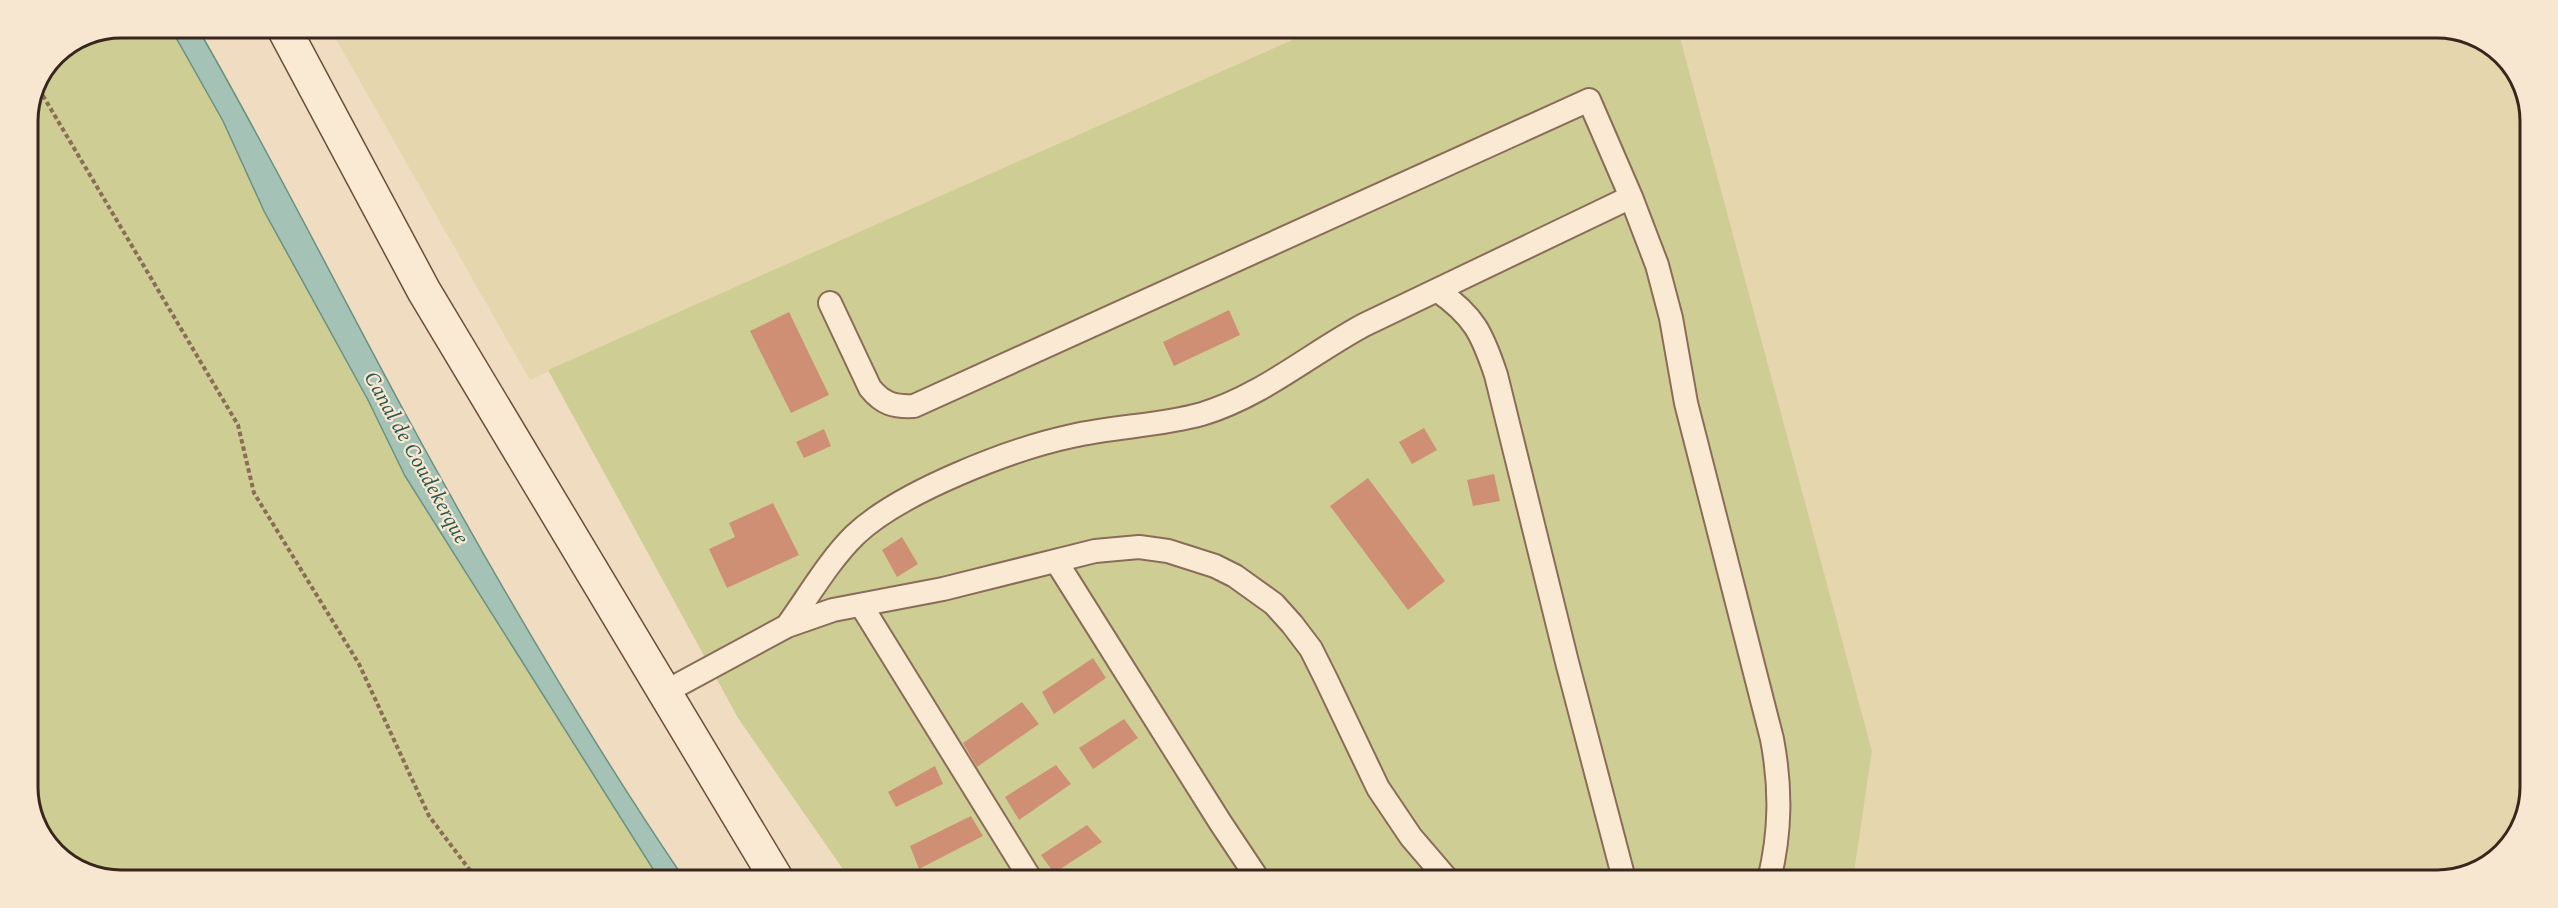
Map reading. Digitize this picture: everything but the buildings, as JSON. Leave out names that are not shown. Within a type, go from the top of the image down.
[{"type":"street","points":[[288,37],[424,291],[771,870]]},
{"type":"lane","points":[[830,303],[870,388],[879,399],[891,406],[914,406],[1589,100],[1650,241],[1665,293],[1686,403],[1772,739],[1780,812],[1771,870]]},
{"type":"lane","points":[[787,626],[855,535],[898,504],[960,474],[1046,442],[1073,435],[1178,419],[1228,404],[1277,379],[1340,338],[1631,197]]},
{"type":"lane","points":[[1437,290],[1469,316],[1488,352],[1496,375],[1622,870]]},
{"type":"lane","points":[[665,692],[787,626],[832,610],[943,590],[1116,547],[1168,551],[1192,557],[1225,571],[1274,604],[1292,624],[1311,649],[1368,769],[1387,802],[1440,870]]},
{"type":"lane","points":[[1056,561],[1252,870]]},
{"type":"lane","points":[[861,605],[1025,870]]},
{"type":"path","points":[[42,95],[238,425],[254,493],[358,664],[429,816],[470,870]]},
{"type":"shaded area","points":[[335,37],[1299,37],[530,380]]},
{"type":"shaded area","points":[[1680,37],[2437,37],[2453,39],[2474,46],[2496,62],[2509,79],[2516,94],[2520,115],[2520,798],[2516,814],[2503,838],[2492,850],[2474,862],[2453,869],[2437,870],[1854,870],[1872,751]]},
{"type":"green space","points":[[176,37],[223,121],[264,211],[368,400],[405,476],[654,870],[121,870],[94,866],[66,850],[55,838],[44,819],[38,793],[37,121],[44,89],[62,62],[89,44],[105,39]]},
{"type":"green space","points":[[1299,37],[1680,37],[1872,751],[1854,870],[843,870],[738,718],[548,370]]},
{"type":"water","name":"Canal de Coudekerque","points":[[176,37],[203,37],[471,531],[573,706],[678,870],[654,870],[405,476],[368,400],[264,211],[223,121]]}]
